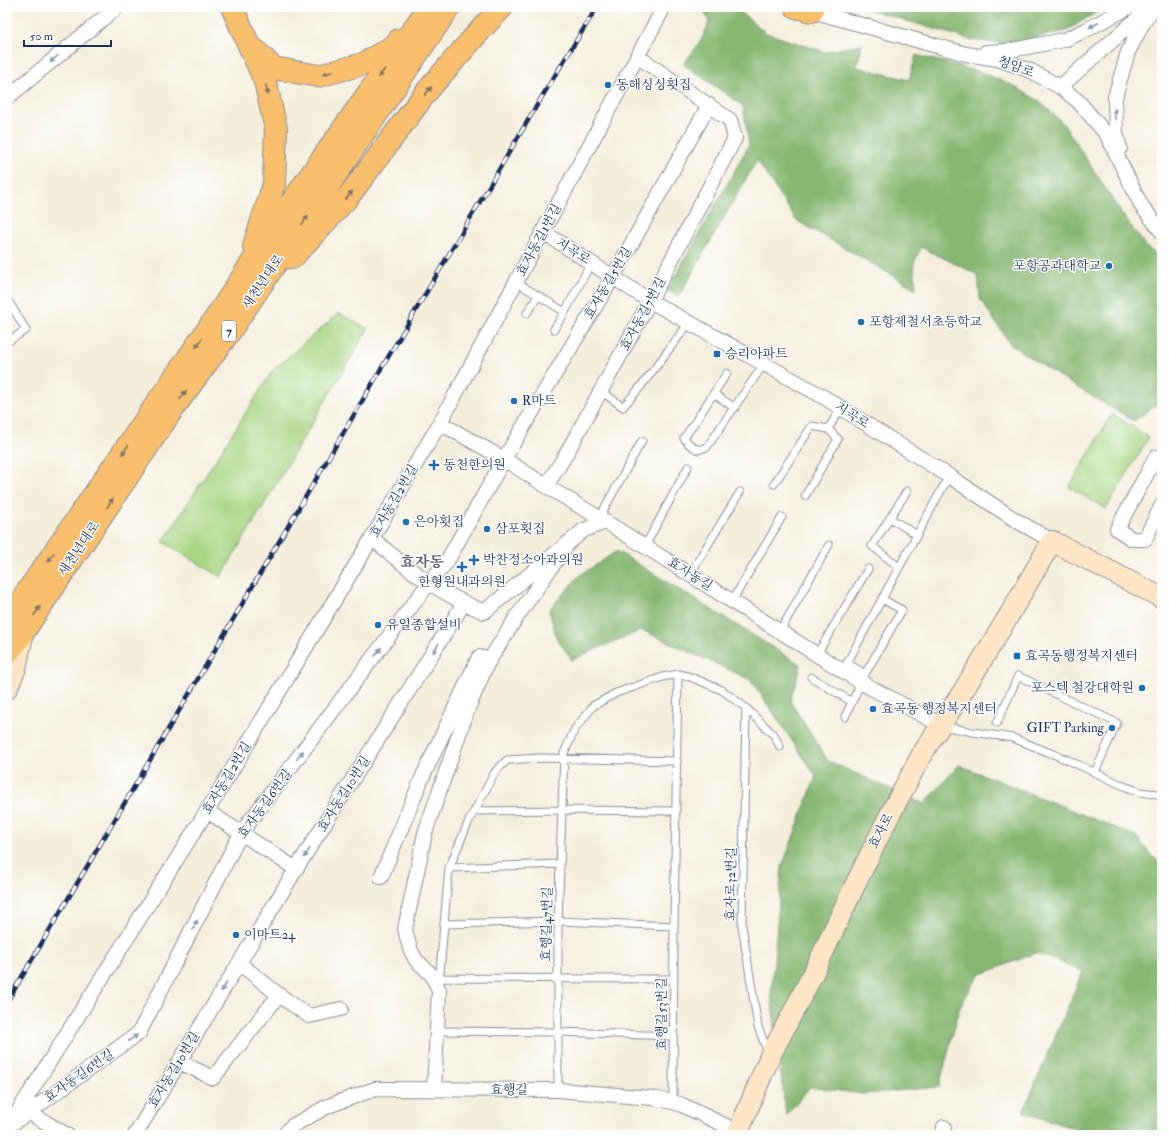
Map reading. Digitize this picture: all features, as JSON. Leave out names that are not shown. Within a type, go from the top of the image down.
[{"type":"main road","points":[[217,316],[253,248],[274,184],[276,129],[265,81],[232,7]]},
{"type":"main road","points":[[247,41],[273,68],[318,76],[363,64],[395,45],[428,7]]},
{"type":"main road","name":"새천년대로","points":[[7,654],[16,626],[217,316],[290,206],[428,7]]},
{"type":"main road","name":"새천년대로","points":[[16,626],[239,317],[449,7]]},
{"type":"main road","points":[[239,317],[348,197],[428,90],[502,7]]},
{"type":"street","points":[[7,98],[117,7]]},
{"type":"street","name":"효자동길1번길","points":[[440,423],[664,7]]},
{"type":"street","points":[[966,54],[1006,51],[1064,40],[1129,7]]},
{"type":"street","points":[[1060,87],[1150,7]]},
{"type":"street","points":[[1129,179],[1116,133],[1115,97],[1128,52],[1143,23],[1154,7]]},
{"type":"street","name":"청암로","points":[[804,9],[966,54],[998,59],[1031,70],[1060,87],[1070,94],[1082,106],[1107,135],[1142,205],[1162,232]]},
{"type":"street","points":[[637,56],[709,105]]},
{"type":"street","name":"효자동길7번길","points":[[546,486],[564,458],[650,301],[735,138],[730,120],[709,105]]},
{"type":"street","name":"효자동길5번길","points":[[504,459],[613,277],[709,105]]},
{"type":"street","name":"지곡로","points":[[543,232],[650,301],[822,396],[950,476],[1014,519],[1052,541],[1162,598]]},
{"type":"street","name":"효자동길","points":[[440,423],[504,459],[817,654],[864,678],[941,725]]},
{"type":"street","name":"효자동길2번길","points":[[8,1127],[207,811],[440,423]]},
{"type":"street","points":[[1162,459],[1156,457],[1118,529],[1132,538],[1145,539],[1162,505]]},
{"type":"street","name":"효자동길6번길","points":[[8,1127],[139,1033],[242,833],[429,583],[446,564],[504,459]]},
{"type":"street","points":[[372,538],[395,559],[429,583],[464,603],[484,612],[584,530],[603,520]]},
{"type":"street","name":"효자로","points":[[740,1134],[770,1056],[813,974],[885,824],[922,754],[965,688],[1052,541]]},
{"type":"street","points":[[434,1090],[439,984],[416,960],[410,949],[404,929],[425,833],[467,711],[490,660],[518,615],[569,542]]},
{"type":"street","name":"효자동길10번길","points":[[135,1135],[296,869],[464,603]]},
{"type":"street","points":[[7,689],[16,668],[16,626]]},
{"type":"street","points":[[381,877],[422,778],[479,657],[490,660]]},
{"type":"street","points":[[207,811],[296,869]]},
{"type":"street","points":[[239,963],[278,995],[309,1016],[341,1009]]},
{"type":"street","points":[[180,1062],[213,1078],[278,995]]},
{"type":"street","name":"효행길","points":[[284,1135],[292,1126],[328,1106],[375,1089],[558,1090],[652,1098],[682,1105],[740,1134]]},
{"type":"street","points":[[28,1112],[67,1135]]},
{"type":"lane","points":[[554,329],[565,312],[591,263]]},
{"type":"lane","points":[[516,282],[565,312]]},
{"type":"lane","points":[[527,313],[538,296]]},
{"type":"lane","points":[[7,303],[9,302],[26,330],[7,342]]},
{"type":"lane","points":[[601,391],[623,407],[642,385],[689,323]]},
{"type":"lane","points":[[726,373],[696,422],[684,438],[689,444],[698,450],[707,447],[764,364]]},
{"type":"lane","points":[[714,394],[734,408]]},
{"type":"lane","points":[[828,430],[841,408]]},
{"type":"lane","points":[[774,484],[812,426],[828,430],[838,439],[805,496]]},
{"type":"lane","points":[[603,520],[642,440]]},
{"type":"lane","points":[[645,546],[688,468]]},
{"type":"lane","points":[[864,678],[847,663],[950,476]]},
{"type":"lane","points":[[899,568],[872,546],[907,491]]},
{"type":"lane","points":[[690,574],[740,492]]},
{"type":"lane","points":[[732,601],[782,517]]},
{"type":"lane","points":[[890,518],[917,534]]},
{"type":"lane","points":[[780,631],[829,545]]},
{"type":"lane","points":[[817,654],[868,569]]},
{"type":"lane","points":[[844,717],[902,610],[882,599]]},
{"type":"lane","points":[[564,758],[564,753],[575,729],[593,706],[616,693],[663,677],[678,674],[688,676],[722,690],[746,708],[774,735],[780,747]]},
{"type":"lane","name":"효행길53번길","points":[[674,1102],[674,926],[678,761],[678,674]]},
{"type":"lane","points":[[997,723],[1018,676],[1117,723],[1095,772]]},
{"type":"lane","points":[[811,677],[852,702]]},
{"type":"lane","name":"효자로32번길","points":[[746,708],[742,926],[758,1027],[770,1056]]},
{"type":"lane","points":[[941,725],[973,732],[1013,738],[1068,760],[1140,792],[1157,794],[1162,793]]},
{"type":"lane","points":[[674,979],[558,978],[439,984],[449,868],[468,823],[495,772],[507,760],[564,758],[678,761]]},
{"type":"lane","name":"효행길47번길","points":[[558,1090],[558,922],[564,758]]},
{"type":"lane","points":[[475,811],[676,811]]},
{"type":"lane","points":[[449,868],[560,864]]},
{"type":"lane","points":[[444,924],[558,922],[674,926]]},
{"type":"lane","points":[[437,1032],[558,1032],[674,1036]]},
{"type":"green space","points":[[705,7],[736,8],[766,33],[825,52],[862,44],[857,67],[909,80],[916,55],[983,73],[1012,85],[1039,101],[1063,123],[1122,214],[1147,248],[1162,258],[1162,406],[1157,404],[1134,421],[1068,382],[1011,345],[980,299],[978,275],[921,247],[914,263],[916,289],[796,220],[757,160],[679,296],[667,291],[749,145],[743,106],[683,64],[699,44],[705,32],[709,21],[704,11]]},
{"type":"green space","points":[[861,7],[941,7],[952,12],[957,7],[1104,7],[1066,31],[1007,44],[971,40]]},
{"type":"green space","points":[[339,313],[368,329],[221,577],[163,542],[273,370]]},
{"type":"green space","points":[[1112,414],[1149,437],[1106,509],[1069,487]]},
{"type":"green space","points":[[617,551],[801,665],[790,701],[828,761],[924,804],[959,765],[1136,836],[1162,867],[1162,1135],[1080,1135],[1073,1128],[1023,1112],[1083,971],[1036,953],[979,975],[960,1006],[939,1087],[863,1094],[810,1087],[786,1115],[771,995],[782,867],[816,776],[751,680],[642,630],[572,660],[557,639],[549,610],[579,576]]},
{"type":"railway","points":[[7,1002],[543,95],[597,7]]},
{"type":"place","name":"동해싱싱횟집","points":[[608,85]]},
{"type":"place","name":"포항공과대학교","points":[[1109,266]]},
{"type":"place","name":"포항제철서초등학교","points":[[861,322]]},
{"type":"place","name":"승리아파트","points":[[717,354]]},
{"type":"place","name":"R마트","points":[[514,401]]},
{"type":"place","name":"동천한의원","points":[[434,465]]},
{"type":"place","name":"은아횟집","points":[[406,522]]},
{"type":"place","name":"삼포횟집","points":[[487,529]]},
{"type":"place","name":"박찬정소아과의원","points":[[474,560]]},
{"type":"place","name":"한형원내과의원","points":[[462,567]]},
{"type":"place","name":"유일종합설비","points":[[378,625]]},
{"type":"place","name":"효곡동행정복지센터","points":[[1017,656]]},
{"type":"place","name":"포스텍 철강대학원","points":[[1142,688]]},
{"type":"place","name":"효곡동 행정복지센터","points":[[873,709]]},
{"type":"place","name":"GIFT Parking","points":[[1112,728]]},
{"type":"place","name":"이마트24","points":[[236,935]]},
{"type":"district","name":"효자동","points":[[422,562]]}]
